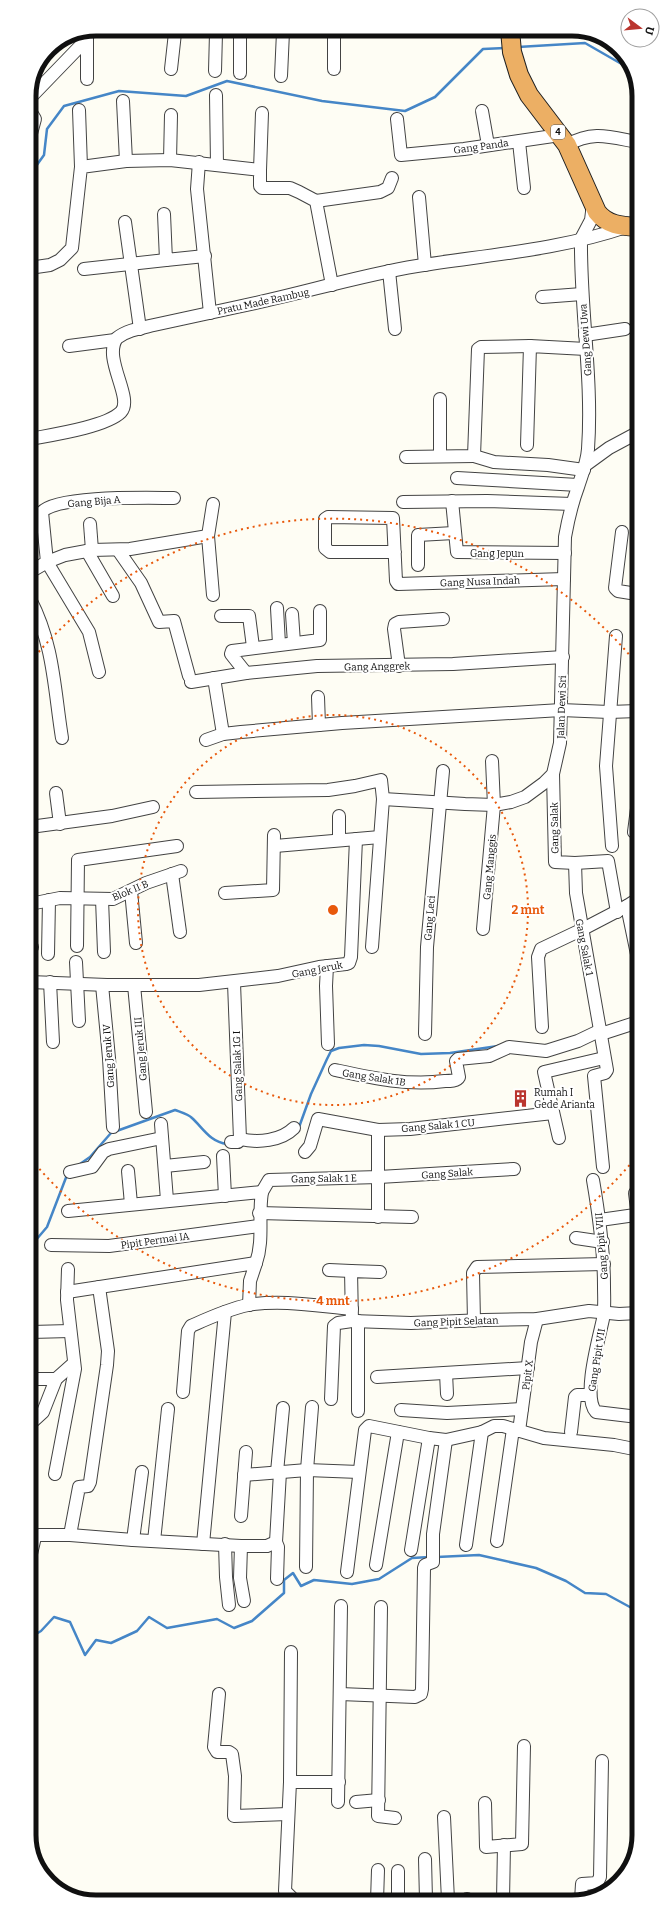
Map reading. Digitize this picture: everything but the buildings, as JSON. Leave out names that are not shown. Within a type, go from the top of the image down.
[{"type":"highway","name":"4","points":[[511,36],[512,52],[516,66],[529,95],[564,140],[579,168],[592,204],[602,219],[614,224],[632,227]]},
{"type":"street","points":[[171,69],[175,36]]},
{"type":"street","points":[[215,71],[216,36]]},
{"type":"street","points":[[240,36],[240,73]]},
{"type":"street","points":[[281,76],[283,36]]},
{"type":"street","points":[[334,36],[334,69]]},
{"type":"street","points":[[87,37],[87,80]]},
{"type":"street","points":[[36,91],[87,37]]},
{"type":"street","points":[[216,95],[217,165]]},
{"type":"street","points":[[123,101],[126,161]]},
{"type":"street","points":[[36,267],[50,265],[60,260],[72,248],[81,167],[79,110]]},
{"type":"street","points":[[482,110],[488,145]]},
{"type":"street","points":[[262,113],[260,170],[260,186],[262,188],[290,188],[316,201],[380,192],[388,188],[392,178]]},
{"type":"street","points":[[170,115],[170,160]]},
{"type":"street","name":"Gang Panda","points":[[397,118],[401,155],[519,142],[564,140],[598,135],[632,141]]},
{"type":"street","points":[[519,142],[524,188]]},
{"type":"street","points":[[81,167],[126,161],[170,160],[260,170]]},
{"type":"street","points":[[198,162],[197,189],[210,313]]},
{"type":"street","points":[[419,197],[425,265]]},
{"type":"street","points":[[316,201],[332,285]]},
{"type":"street","points":[[581,239],[591,220],[592,204]]},
{"type":"street","points":[[164,214],[166,260]]},
{"type":"street","points":[[125,222],[140,329]]},
{"type":"street","name":"Pratu Made Rambug","points":[[69,346],[115,340],[123,334],[140,329],[279,299],[389,272],[425,265],[540,248],[632,227]]},
{"type":"street","name":"Gang Dewi Uwa","points":[[581,239],[588,440],[585,467]]},
{"type":"street","points":[[84,269],[205,256]]},
{"type":"street","points":[[389,272],[394,329]]},
{"type":"street","points":[[542,298],[582,294]]},
{"type":"street","points":[[585,335],[625,329]]},
{"type":"street","points":[[36,438],[85,427],[104,421],[121,412],[124,402],[113,359],[112,350],[115,340]]},
{"type":"street","points":[[474,456],[478,349],[481,347],[530,346],[586,349]]},
{"type":"street","points":[[527,445],[530,346]]},
{"type":"street","points":[[440,399],[440,456]]},
{"type":"street","points":[[406,457],[474,456],[494,462],[585,467],[609,448],[632,436]]},
{"type":"street","points":[[588,440],[609,448]]},
{"type":"street","name":"Jalan Dewi Sri","points":[[554,774],[559,755],[564,553],[567,527],[572,504],[585,467]]},
{"type":"street","points":[[457,478],[578,485]]},
{"type":"street","name":"Gang Bija A","points":[[47,562],[41,514],[48,508],[79,500],[174,498]]},
{"type":"street","points":[[403,502],[452,501],[572,504]]},
{"type":"street","name":"Gang Jepun","points":[[452,501],[455,550],[458,553],[564,553]]},
{"type":"street","points":[[213,504],[208,536],[213,595]]},
{"type":"street","points":[[328,516],[393,518],[395,552],[330,552],[325,548],[325,519],[328,516]]},
{"type":"street","points":[[90,524],[89,550],[113,596]]},
{"type":"street","points":[[622,532],[615,588],[618,591],[632,593]]},
{"type":"street","points":[[418,565],[418,535],[454,533]]},
{"type":"street","points":[[36,568],[47,562],[65,555],[89,550],[118,550],[208,536]]},
{"type":"street","name":"Gang Anggrek","points":[[118,550],[141,583],[159,622],[174,621],[190,679],[214,678],[246,673],[317,666],[400,666],[562,657]]},
{"type":"street","name":"Gang Nusa Indah","points":[[395,552],[397,583],[564,579]]},
{"type":"street","points":[[47,562],[89,632],[99,672]]},
{"type":"street","points":[[277,608],[279,644]]},
{"type":"street","points":[[36,611],[50,650],[62,738]]},
{"type":"street","points":[[246,673],[231,652],[253,647],[320,640],[320,611]]},
{"type":"street","points":[[292,614],[294,643]]},
{"type":"street","points":[[222,616],[249,616],[253,647]]},
{"type":"street","points":[[400,666],[394,629],[396,624],[399,622],[443,619]]},
{"type":"street","points":[[612,846],[606,766],[616,636]]},
{"type":"street","points":[[214,678],[223,734]]},
{"type":"street","points":[[318,697],[320,725]]},
{"type":"street","points":[[206,740],[223,734],[320,725],[561,710],[632,711]]},
{"type":"street","name":"Gang Manggis","points":[[483,929],[494,805],[492,761]]},
{"type":"street","name":"Gang Leci","points":[[425,1034],[427,947],[443,771]]},
{"type":"street","points":[[383,799],[494,805],[525,797],[541,786],[554,774]]},
{"type":"street","name":"Gang Salak","points":[[554,774],[555,862],[575,863]]},
{"type":"street","points":[[196,792],[328,790],[355,786],[379,779],[383,783],[383,799],[372,947]]},
{"type":"street","points":[[56,793],[60,824]]},
{"type":"street","points":[[36,826],[112,816],[153,808]]},
{"type":"street","points":[[339,816],[339,840]]},
{"type":"street","points":[[225,893],[273,890],[274,840],[339,840],[380,837]]},
{"type":"street","name":"Gang Jeruk","points":[[36,982],[102,985],[199,985],[234,983],[327,966],[346,964],[350,960],[356,839]]},
{"type":"street","points":[[77,946],[76,899],[77,865],[79,859],[177,846]]},
{"type":"street","points":[[575,863],[609,862],[632,940]]},
{"type":"street","name":"Gang Salak 1","points":[[575,863],[576,893],[607,1072],[594,1076],[603,1167]]},
{"type":"street","name":"Blok II B","points":[[36,903],[49,900],[116,899],[136,887],[176,873],[180,932]]},
{"type":"street","points":[[131,891],[136,943]]},
{"type":"street","points":[[102,899],[104,952]]},
{"type":"street","points":[[48,954],[49,900]]},
{"type":"street","points":[[542,1027],[538,961],[541,949],[582,930],[632,903]]},
{"type":"street","points":[[76,962],[78,1021]]},
{"type":"street","points":[[327,966],[326,986],[328,1044]]},
{"type":"street","points":[[50,982],[53,1042]]},
{"type":"street","name":"Gang Salak 1G I","points":[[234,983],[235,1140],[267,1140],[287,1135],[294,1128]]},
{"type":"street","name":"Gang Jeruk IV","points":[[102,985],[109,1058],[112,1127]]},
{"type":"street","name":"Gang Jeruk III","points":[[134,985],[146,1112]]},
{"type":"street","points":[[601,1032],[632,1024]]},
{"type":"street","name":"Gang Salak 1B","points":[[335,1070],[399,1082],[431,1083],[455,1080],[459,1077],[456,1061],[458,1059],[489,1056],[509,1047],[546,1051],[601,1032]]},
{"type":"street","points":[[559,1138],[543,1074],[546,1071],[604,1058]]},
{"type":"street","name":"Gang Salak 1 CU","points":[[305,1152],[310,1146],[318,1119],[378,1130],[410,1129],[553,1113]]},
{"type":"street","points":[[161,1124],[167,1200]]},
{"type":"street","points":[[378,1130],[378,1217]]},
{"type":"street","points":[[70,1172],[92,1166],[109,1148],[162,1138]]},
{"type":"street","points":[[223,1156],[225,1196]]},
{"type":"street","points":[[165,1166],[204,1162]]},
{"type":"street","name":"Gang Salak","points":[[379,1178],[514,1168]]},
{"type":"street","points":[[128,1171],[131,1204]]},
{"type":"street","name":"Gang Salak 1 E","points":[[262,1192],[269,1180],[379,1178]]},
{"type":"street","name":"Gang Pipit VIII","points":[[593,1180],[603,1242],[604,1312]]},
{"type":"street","points":[[68,1211],[167,1200],[262,1192],[259,1226],[260,1248],[250,1281],[249,1305]]},
{"type":"street","points":[[260,1213],[323,1213],[378,1217],[412,1217]]},
{"type":"street","points":[[600,1220],[632,1216]]},
{"type":"street","name":"Pipit Permai IA","points":[[51,1245],[109,1246],[259,1226]]},
{"type":"street","points":[[576,1238],[603,1242]]},
{"type":"street","points":[[67,1292],[256,1263]]},
{"type":"street","points":[[474,1321],[473,1273],[477,1267],[604,1264]]},
{"type":"street","points":[[55,1474],[74,1373],[67,1292],[68,1269]]},
{"type":"street","points":[[329,1270],[380,1272]]},
{"type":"street","points":[[351,1271],[358,1411]]},
{"type":"street","points":[[70,1535],[79,1487],[88,1486],[90,1482],[107,1365],[108,1351],[99,1288]]},
{"type":"street","name":"Gang Pipit Selatan","points":[[182,1392],[188,1331],[191,1326],[225,1312],[249,1305],[279,1303],[354,1317],[411,1323],[537,1319],[577,1312],[632,1313]]},
{"type":"street","points":[[203,1544],[225,1312]]},
{"type":"street","name":"Gang Pipit VII","points":[[604,1312],[594,1362],[590,1395],[593,1407],[596,1412],[632,1416]]},
{"type":"street","points":[[331,1399],[334,1326],[354,1317]]},
{"type":"street","name":"Pipit X","points":[[496,1540],[516,1430],[522,1409],[531,1342],[537,1319]]},
{"type":"street","points":[[36,1332],[70,1330]]},
{"type":"street","points":[[36,1418],[43,1412],[56,1379],[74,1363]]},
{"type":"street","points":[[377,1376],[528,1368]]},
{"type":"street","points":[[446,1373],[447,1394]]},
{"type":"street","points":[[36,1379],[56,1379]]},
{"type":"street","points":[[570,1432],[575,1397],[590,1395]]},
{"type":"street","points":[[306,1567],[307,1470],[312,1407]]},
{"type":"street","points":[[277,1579],[278,1546],[276,1542],[278,1472],[284,1408]]},
{"type":"street","points":[[154,1541],[168,1409]]},
{"type":"street","points":[[401,1410],[447,1413],[522,1409]]},
{"type":"street","points":[[36,1412],[43,1412]]},
{"type":"street","points":[[348,1572],[359,1472],[366,1427],[372,1426],[446,1440],[482,1432],[497,1425],[544,1438],[614,1445],[632,1449]]},
{"type":"street","points":[[376,1565],[398,1432]]},
{"type":"street","points":[[466,1545],[482,1432]]},
{"type":"street","points":[[411,1550],[429,1438]]},
{"type":"street","points":[[340,1694],[415,1697],[421,1694],[424,1568],[425,1565],[432,1563],[433,1534],[446,1440]]},
{"type":"street","points":[[241,1516],[246,1452]]},
{"type":"street","points":[[244,1475],[307,1470],[359,1472]]},
{"type":"street","points":[[133,1540],[142,1472]]},
{"type":"street","points":[[36,1536],[39,1535],[70,1535],[241,1546],[267,1546],[276,1542]]},
{"type":"street","points":[[225,1544],[229,1605]]},
{"type":"street","points":[[241,1546],[240,1578],[244,1601]]},
{"type":"street","points":[[338,1802],[341,1606]]},
{"type":"street","points":[[382,1607],[378,1818],[395,1818]]},
{"type":"street","points":[[289,1895],[285,1891],[290,1782],[289,1715],[291,1652]]},
{"type":"street","points":[[219,1694],[214,1747],[217,1752],[229,1752],[232,1754],[235,1776],[234,1816],[288,1814]]},
{"type":"street","points":[[485,1803],[486,1847],[522,1844],[524,1746]]},
{"type":"street","points":[[581,1894],[582,1884],[598,1883],[600,1877],[602,1761]]},
{"type":"street","points":[[290,1782],[339,1782]]},
{"type":"street","points":[[356,1802],[379,1800]]},
{"type":"street","points":[[444,1817],[448,1895]]},
{"type":"street","points":[[503,1895],[504,1845]]},
{"type":"street","points":[[425,1859],[426,1895]]},
{"type":"street","points":[[377,1895],[378,1870]]},
{"type":"street","points":[[398,1871],[398,1895]]},
{"type":"waterway","points":[[518,47],[585,43],[624,65]]},
{"type":"waterway","points":[[36,166],[44,155],[47,129],[64,106],[119,91],[186,96],[227,81],[322,101],[405,111],[435,97],[483,49],[505,48]]},
{"type":"waterway","points":[[298,1130],[311,1094],[331,1051],[339,1048],[364,1045],[379,1046],[421,1054],[450,1053],[498,1046]]},
{"type":"waterway","points":[[80,1164],[90,1157],[111,1133],[175,1110],[190,1117],[211,1138],[227,1144]]},
{"type":"waterway","points":[[36,1240],[47,1227],[67,1175]]},
{"type":"waterway","points":[[437,1557],[479,1555],[536,1568],[566,1581],[585,1593],[606,1594],[632,1608]]},
{"type":"waterway","points":[[36,1634],[41,1631],[54,1617],[70,1622],[85,1655],[96,1640],[111,1643],[137,1631],[149,1617],[167,1628],[217,1619],[234,1628],[252,1621],[284,1593],[284,1580],[293,1573],[301,1586],[314,1580],[352,1584],[379,1579],[412,1558],[430,1557]]},
{"type":"place","name":"Rumah I Gede Arianta","points":[[521,1098]]}]
